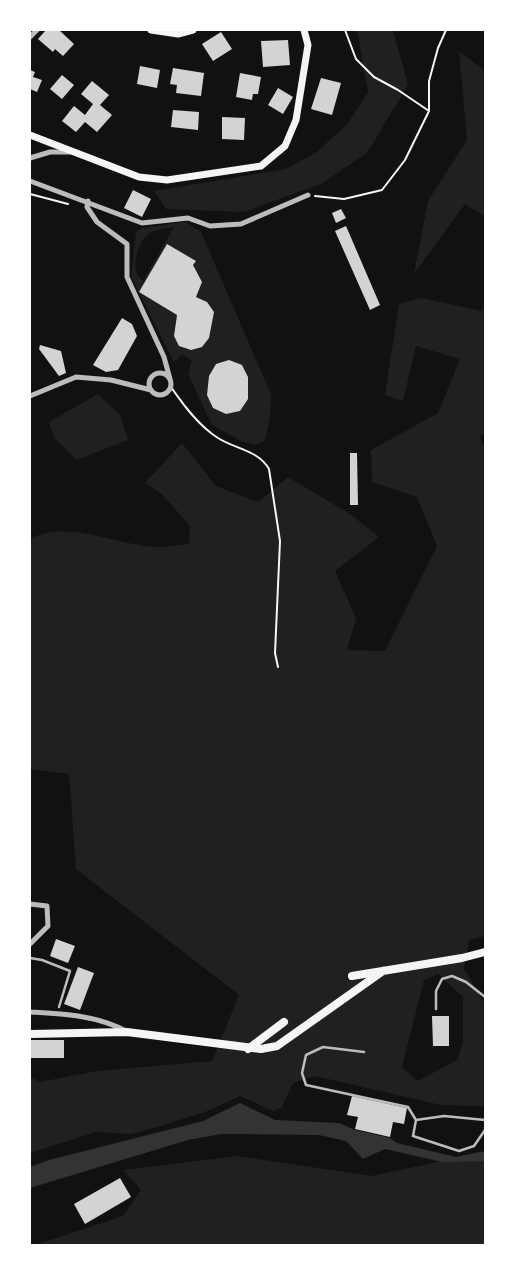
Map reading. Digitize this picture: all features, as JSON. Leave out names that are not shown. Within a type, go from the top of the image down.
[{"type":"main road","points":[[151,30],[178,34],[193,30]]},
{"type":"main road","points":[[30,136],[78,152],[139,177],[167,180],[261,166],[285,146],[296,120],[308,45],[304,30]]},
{"type":"main road","points":[[352,976],[462,958],[485,952]]},
{"type":"main road","points":[[30,1034],[127,1032],[247,1049],[277,1046],[383,971]]},
{"type":"main road","points":[[247,1049],[284,1022]]},
{"type":"street","points":[[30,37],[37,30]]},
{"type":"street","points":[[30,158],[50,152],[78,152]]},
{"type":"street","points":[[30,181],[142,223],[188,218],[210,226],[241,224],[308,195]]},
{"type":"street","points":[[30,396],[76,377],[111,380],[151,390],[156,395],[164,395],[171,387],[164,357],[127,277],[127,244],[97,222],[88,204]]},
{"type":"street","points":[[151,390],[149,380],[154,374],[165,374],[170,379]]},
{"type":"street","points":[[30,904],[47,906],[48,926],[30,944]]},
{"type":"street","points":[[30,1012],[93,1018],[112,1023],[127,1032]]},
{"type":"lane","points":[[30,958],[42,960],[70,972],[59,1008]]},
{"type":"lane","points":[[436,1009],[436,991],[442,979],[452,976],[479,990],[485,997]]},
{"type":"lane","points":[[364,1052],[324,1047],[306,1055],[302,1073],[306,1085],[408,1107],[416,1120],[413,1136],[459,1150],[474,1146],[485,1130]]},
{"type":"lane","points":[[416,1120],[444,1116],[485,1120]]},
{"type":"path","points":[[345,30],[356,59],[374,77],[398,90],[429,111]]},
{"type":"path","points":[[308,195],[344,199],[382,190],[405,160],[429,111],[429,81],[438,48],[446,30]]},
{"type":"path","points":[[30,194],[88,204]]},
{"type":"path","points":[[171,387],[198,422],[216,437],[236,449],[256,454],[264,459],[270,469],[280,540],[275,653],[278,667]]},
{"type":"shaded area","points":[[357,30],[393,30],[408,85],[367,153],[321,184],[244,212],[166,209],[154,191],[286,169],[317,152],[348,123],[368,92]]},
{"type":"shaded area","points":[[459,51],[485,71],[485,217],[465,204],[414,274],[428,201],[467,140]]},
{"type":"shaded area","points":[[186,222],[201,232],[271,394],[270,417],[265,441],[254,445],[239,440],[212,425],[188,374],[192,361],[182,354],[174,362],[131,277],[136,232],[142,228]],"holes":[[[174,227],[143,281],[139,277],[135,265],[143,239],[156,230]],[[167,244],[196,261],[193,265],[202,282],[196,297],[207,302],[214,312],[206,341],[202,346],[196,348],[189,349],[179,346],[174,336],[177,315],[139,292]],[[216,364],[242,365],[247,377],[248,389],[246,400],[240,411],[226,414],[213,408],[208,391]]]},
{"type":"shaded area","points":[[421,298],[482,311],[485,304],[485,433],[480,437],[485,448],[485,936],[469,940],[464,969],[485,1004],[485,1106],[441,1105],[315,1076],[293,1083],[282,1107],[273,1111],[240,1096],[205,1112],[154,1128],[131,1134],[96,1132],[30,1153],[30,1077],[40,1082],[97,1071],[212,1061],[239,995],[76,869],[69,774],[30,769],[30,539],[44,534],[76,532],[155,547],[189,544],[190,526],[162,494],[145,483],[182,443],[216,486],[258,502],[288,477],[350,514],[379,537],[335,571],[356,618],[347,650],[385,651],[437,546],[417,497],[372,482],[371,450],[438,413],[460,359],[416,346],[403,401],[385,395],[399,304]],"holes":[[[438,974],[463,997],[463,1042],[457,1060],[418,1081],[402,1067],[424,980]]]},
{"type":"shaded area","points":[[98,394],[120,415],[128,440],[76,460],[54,437],[49,422]]},
{"type":"shaded area","points":[[240,1103],[275,1120],[339,1123],[355,1130],[390,1138],[397,1143],[456,1157],[485,1151],[485,1161],[442,1162],[385,1149],[363,1159],[346,1141],[319,1135],[221,1134],[188,1140],[30,1188],[30,1167],[49,1160],[203,1121]]},
{"type":"shaded area","points":[[485,1152],[485,1245],[35,1245],[123,1216],[141,1190],[123,1170],[238,1156],[372,1176]]},
{"type":"building","points":[[46,30],[59,30],[74,44],[63,56],[55,49],[53,52],[38,39]]},
{"type":"building","points":[[221,32],[232,49],[213,61],[202,44]]},
{"type":"building","points":[[288,40],[290,65],[263,67],[261,41]]},
{"type":"building","points":[[140,66],[160,70],[157,88],[137,84]]},
{"type":"building","points":[[173,68],[204,73],[201,96],[176,93],[177,85],[170,84]]},
{"type":"building","points":[[30,70],[35,72],[33,77],[42,80],[37,92],[30,89]]},
{"type":"building","points":[[240,73],[261,77],[258,94],[253,94],[252,100],[236,97]]},
{"type":"building","points":[[62,75],[74,85],[62,99],[50,89]]},
{"type":"building","points":[[321,78],[341,83],[332,115],[311,109]]},
{"type":"building","points":[[92,81],[109,95],[100,105],[112,115],[97,132],[85,122],[76,132],[62,121],[74,106],[85,115],[93,104],[81,94]]},
{"type":"building","points":[[278,88],[293,97],[283,114],[268,105]]},
{"type":"building","points":[[173,110],[199,112],[198,130],[171,127]]},
{"type":"building","points":[[222,117],[245,118],[244,140],[222,139]]},
{"type":"building","points":[[133,190],[151,199],[142,217],[124,208]]},
{"type":"building","points":[[341,209],[346,218],[336,223],[332,213]]},
{"type":"building","points":[[346,226],[380,305],[370,310],[335,231]]},
{"type":"building","points":[[167,244],[196,261],[193,265],[202,282],[196,297],[207,302],[214,312],[209,338],[202,347],[191,350],[179,346],[174,336],[177,315],[139,292]]},
{"type":"building","points":[[122,318],[132,324],[137,336],[118,370],[106,372],[93,365]]},
{"type":"building","points":[[40,345],[61,351],[66,373],[59,376],[39,349]]},
{"type":"building","points":[[229,360],[242,365],[248,377],[248,399],[240,411],[226,414],[213,408],[207,395],[209,376],[216,364]]},
{"type":"building","points":[[350,453],[357,453],[358,505],[350,505]]},
{"type":"building","points":[[56,939],[75,946],[68,963],[50,956]]},
{"type":"building","points":[[78,967],[94,973],[80,1010],[64,1004]]},
{"type":"building","points":[[432,1016],[449,1016],[449,1046],[433,1046]]},
{"type":"building","points":[[30,1040],[64,1040],[64,1058],[30,1058]]},
{"type":"building","points":[[352,1096],[407,1108],[404,1124],[393,1122],[390,1137],[355,1129],[358,1117],[347,1115]]},
{"type":"building","points":[[120,1178],[131,1197],[85,1224],[74,1204]]}]
